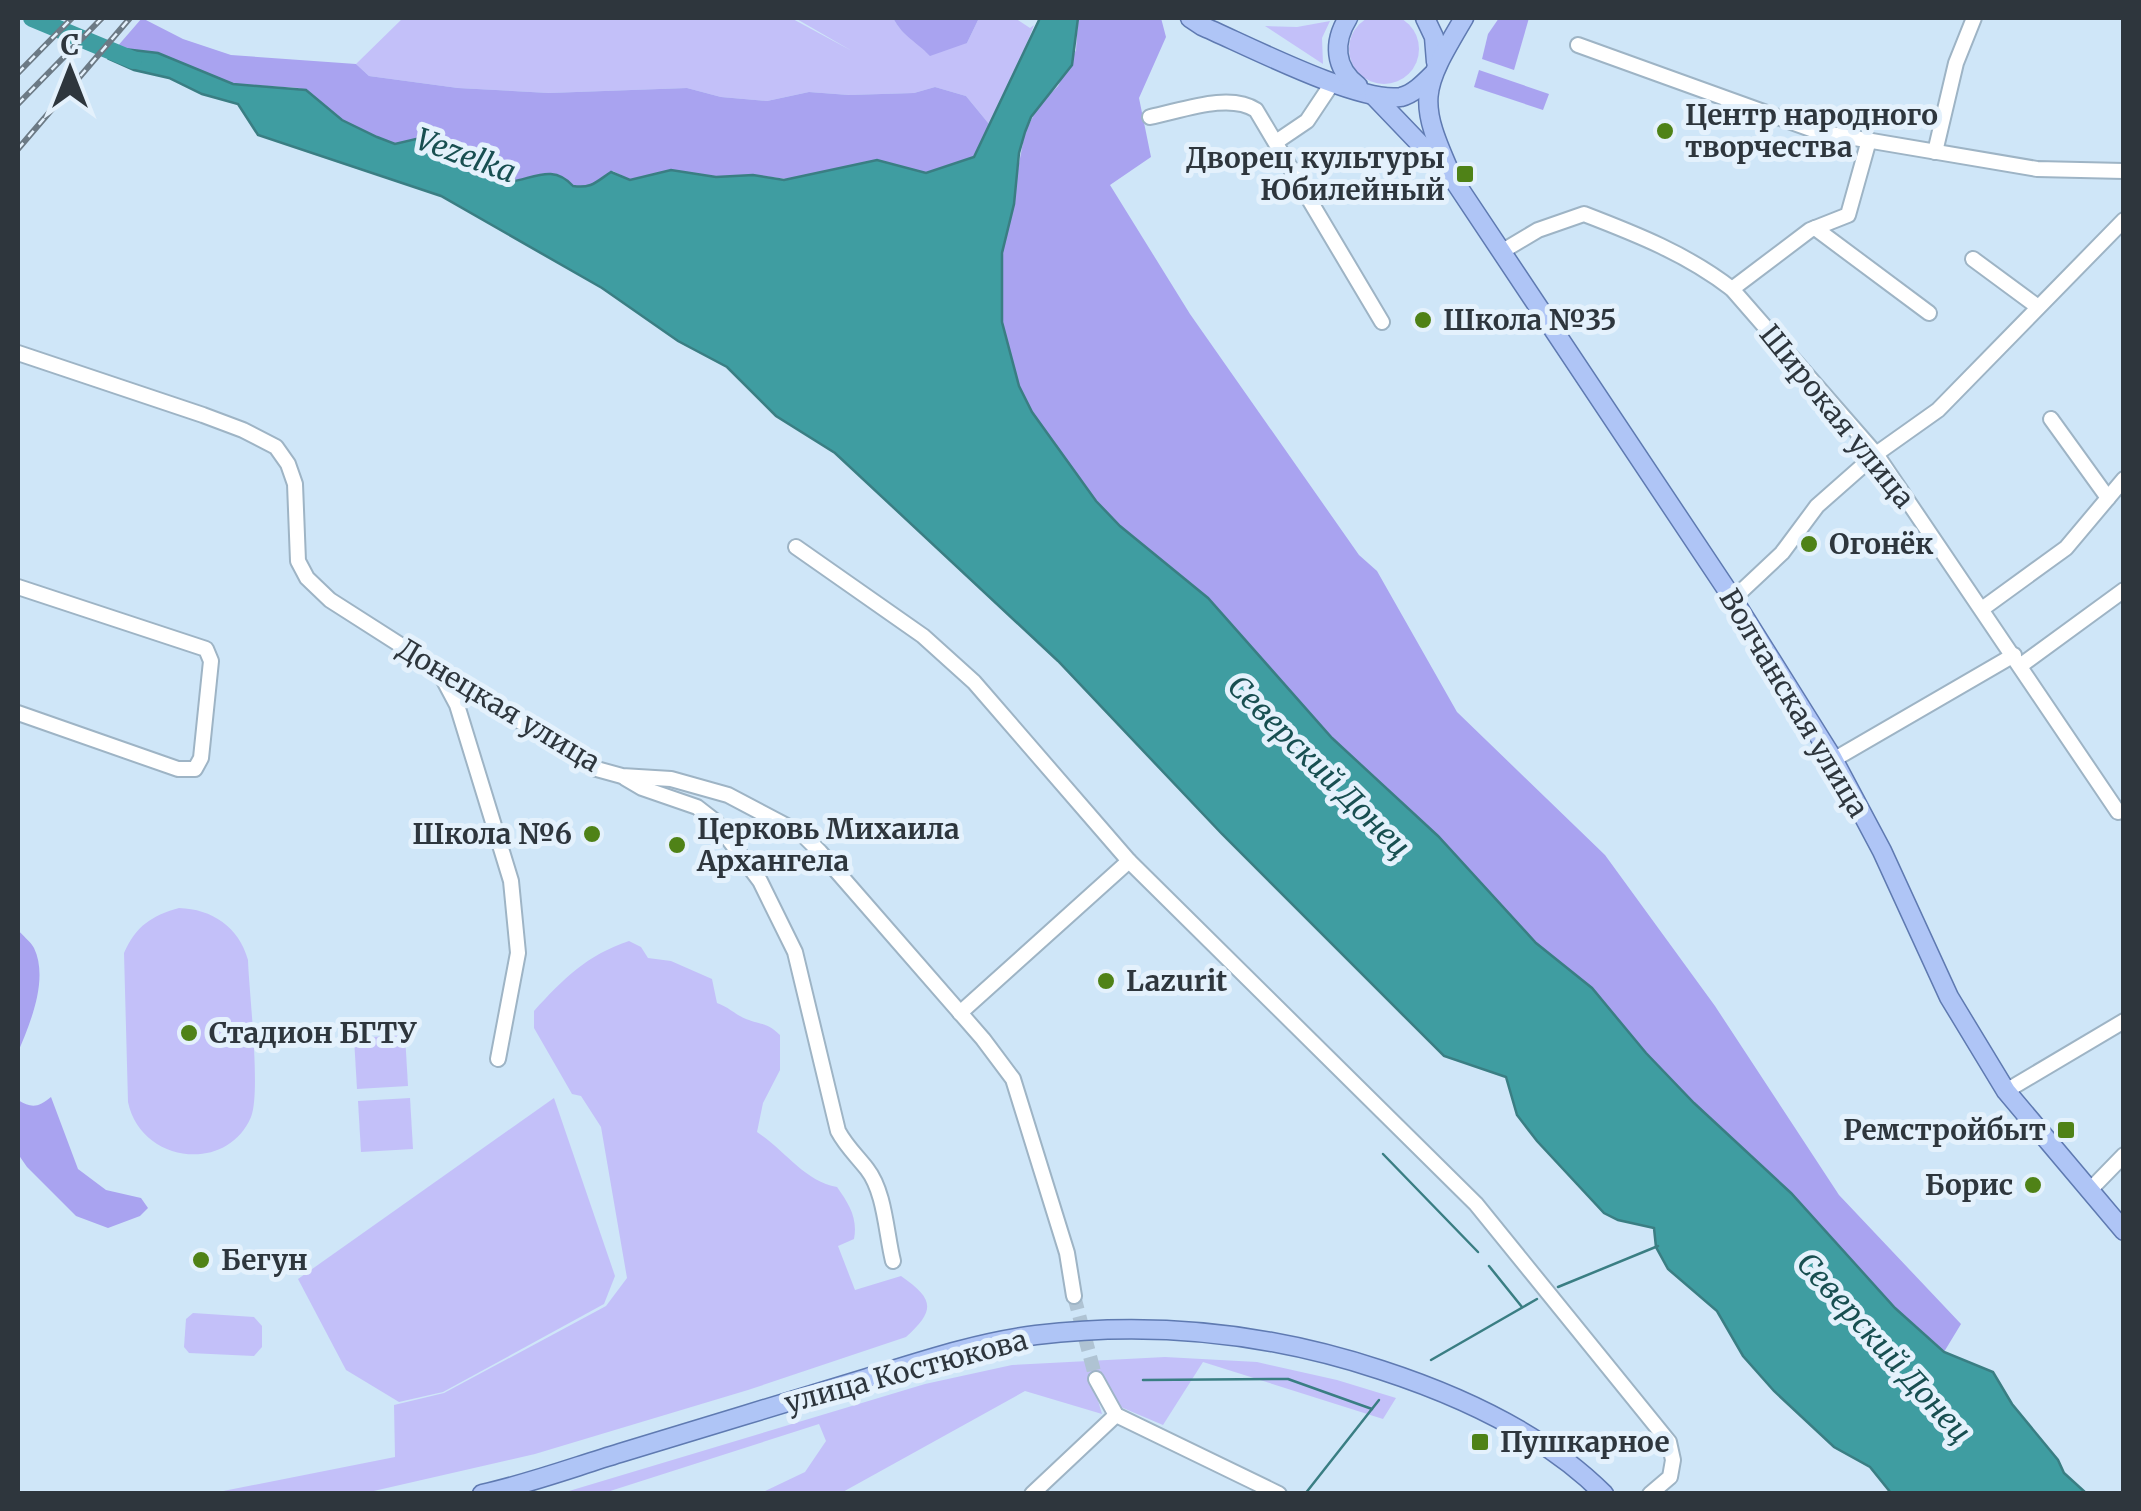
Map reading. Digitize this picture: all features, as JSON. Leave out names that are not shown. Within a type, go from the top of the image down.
[{"type":"main road","points":[[1333,82],[1339,32],[1348,18]]},
{"type":"main road","points":[[1425,18],[1434,37],[1434,68],[1427,107],[1430,129],[1453,178]]},
{"type":"main road","points":[[1196,22],[1333,82],[1370,94],[1405,96],[1434,68],[1464,18]]},
{"type":"main road","points":[[1337,52],[1346,76],[1370,94],[1453,178]]},
{"type":"main road","name":"Волчанская улица","points":[[1453,178],[1733,600],[1833,760],[1882,851],[1949,997],[2006,1092],[2124,1230]]},
{"type":"main road","name":"улица Костюкова","points":[[482,1494],[921,1362],[1032,1335],[1096,1330],[1212,1332],[1260,1339],[1366,1365],[1426,1385],[1525,1433],[1584,1474],[1604,1494]]},
{"type":"street","points":[[1935,152],[1956,63],[1974,18]]},
{"type":"street","points":[[1578,45],[1820,132],[2037,169],[2124,172]]},
{"type":"street","points":[[1276,142],[1307,120],[1333,82]]},
{"type":"street","points":[[1150,117],[1228,102],[1245,103],[1256,110],[1382,322]]},
{"type":"street","points":[[1732,289],[1816,228],[1848,215],[1869,140]]},
{"type":"street","name":"Широкая улица","points":[[1500,252],[1538,230],[1584,214],[1656,242],[1732,289],[1876,454],[2118,812]]},
{"type":"street","points":[[1733,600],[1782,554],[1817,506],[1876,454],[1938,410],[2124,220]]},
{"type":"street","points":[[1816,228],[1929,314]]},
{"type":"street","points":[[1973,258],[2038,307]]},
{"type":"street","name":"Донецкая улица","points":[[18,354],[243,430],[276,447],[295,484],[298,561],[307,578],[330,600],[593,768],[622,776],[671,779],[700,786],[728,795],[802,834],[1013,1079],[1067,1253],[1074,1296]]},
{"type":"street","points":[[2051,418],[2108,498]]},
{"type":"street","points":[[1982,609],[2066,548],[2124,480]]},
{"type":"street","points":[[796,547],[924,636],[974,682],[1128,861],[1476,1204],[1668,1442],[1673,1460],[1670,1477],[1650,1494]]},
{"type":"street","points":[[18,587],[206,649],[211,661],[201,758],[195,770],[178,769],[18,713]]},
{"type":"street","points":[[1833,760],[2017,660],[2124,590]]},
{"type":"street","points":[[440,672],[457,705],[510,881],[518,953],[498,1058]]},
{"type":"street","points":[[622,776],[642,788],[697,807],[715,821],[760,881],[796,952],[838,1130],[877,1189],[893,1261]]},
{"type":"street","points":[[960,1013],[1128,861]]},
{"type":"street","points":[[2006,1092],[2124,1021]]},
{"type":"street","points":[[2090,1192],[2124,1156]]},
{"type":"street","points":[[1096,1379],[1116,1415],[1279,1494]]},
{"type":"street","points":[[1032,1494],[1116,1415]]},
{"type":"shaded area","points":[[1384,14],[1398,16],[1409,24],[1417,35],[1417,63],[1409,74],[1398,82],[1384,84],[1370,82],[1359,74],[1351,63],[1349,49],[1351,35],[1359,24],[1370,16]]},
{"type":"shaded area","points":[[142,18],[183,39],[231,55],[356,64],[369,76],[458,88],[549,93],[687,88],[721,97],[767,101],[809,92],[914,93],[935,87],[966,96],[989,124],[974,157],[926,173],[878,160],[787,179],[753,175],[716,177],[671,170],[630,180],[613,171],[582,187],[552,174],[512,182],[433,149],[425,141],[414,139],[395,144],[377,137],[342,120],[299,88],[233,84],[158,53],[116,48]]},
{"type":"shaded area","points":[[403,18],[791,18],[852,51],[795,18],[893,18],[908,36],[933,44],[967,43],[979,18],[1015,18],[1030,28],[1034,25],[1016,72],[989,124],[966,96],[935,87],[914,93],[809,92],[767,101],[721,97],[687,88],[549,93],[458,88],[369,76],[356,64]]},
{"type":"shaded area","points":[[893,18],[979,18],[967,43],[930,56]]},
{"type":"shaded area","points":[[1078,18],[1161,18],[1166,37],[1139,98],[1151,157],[1110,185],[1190,314],[1359,555],[1377,571],[1457,712],[1605,855],[1715,1006],[1839,1195],[1961,1324],[1944,1352],[1895,1308],[1791,1193],[1694,1103],[1592,988],[1536,943],[1438,836],[1332,738],[1208,598],[1095,501],[1032,412],[1019,386],[1002,322],[1002,253],[1025,132],[1039,105],[1058,86],[1076,50]]},
{"type":"shaded area","points":[[1499,18],[1529,18],[1514,70],[1482,59],[1488,34]]},
{"type":"shaded area","points":[[1330,21],[1322,38],[1323,64],[1265,26],[1297,27]]},
{"type":"shaded area","points":[[1479,70],[1549,94],[1543,110],[1474,87]]},
{"type":"shaded area","name":"Стадион БГТУ","points":[[179,908],[202,912],[222,922],[238,938],[248,960],[254,1105],[239,1135],[223,1148],[204,1154],[185,1154],[149,1138],[136,1122],[128,1102],[124,953],[146,923]]},
{"type":"shaded area","points":[[18,930],[34,948],[40,973],[36,1001],[18,1052]]},
{"type":"shaded area","points":[[629,941],[641,947],[648,958],[671,961],[712,979],[717,1003],[780,1035],[780,1070],[763,1103],[757,1132],[805,1172],[837,1187],[845,1199],[854,1218],[854,1239],[838,1246],[855,1290],[901,1276],[925,1298],[923,1319],[906,1337],[748,1390],[535,1454],[365,1493],[213,1493],[395,1457],[394,1405],[444,1393],[606,1306],[627,1278],[601,1127],[581,1096],[572,1094],[534,1028],[534,1011],[577,969]]},
{"type":"shaded area","points":[[405,1035],[408,1086],[357,1089],[354,1038]]},
{"type":"shaded area","points":[[51,1097],[78,1169],[106,1190],[141,1198],[148,1208],[140,1216],[108,1228],[76,1216],[27,1167],[18,1154],[18,1100],[34,1106]]},
{"type":"shaded area","points":[[410,1098],[413,1149],[361,1152],[358,1101]]},
{"type":"shaded area","points":[[554,1098],[615,1276],[604,1304],[443,1392],[399,1402],[346,1370],[298,1279]]},
{"type":"shaded area","points":[[193,1313],[254,1317],[262,1326],[262,1347],[254,1356],[189,1353],[184,1347],[186,1319]]},
{"type":"shaded area","points":[[1165,1357],[1257,1362],[1396,1398],[1383,1419],[1203,1362],[1163,1425],[1116,1405],[1100,1374],[1091,1377],[1102,1414],[1025,1391],[841,1493],[761,1493],[805,1472],[826,1441],[819,1424],[604,1493],[559,1494],[925,1384],[1012,1365]]},
{"type":"water","name":"Северский Донец","points":[[1040,18],[1078,18],[1072,65],[1031,117],[1025,132],[1002,253],[1002,322],[1019,386],[1032,412],[1096,501],[1120,526],[1208,598],[1332,738],[1438,836],[1536,943],[1592,988],[1646,1053],[1791,1193],[1895,1308],[1944,1352],[1993,1372],[2064,1473],[2086,1493],[1891,1493],[1870,1467],[1834,1447],[1774,1391],[1743,1356],[1717,1311],[1668,1269],[1656,1247],[1654,1228],[1604,1213],[1537,1141],[1517,1115],[1506,1077],[1444,1056],[1222,834],[1058,661],[835,453],[776,416],[727,367],[678,341],[602,288],[441,196],[258,135],[238,104],[109,59],[116,48],[158,53],[233,84],[306,90],[342,120],[377,137],[395,144],[420,138],[434,149],[510,182],[551,174],[573,186],[585,186],[611,172],[630,180],[671,170],[716,177],[753,175],[784,180],[877,160],[926,173],[974,157]]},
{"type":"waterway","name":"Vezelka","points":[[32,18],[133,60]]},
{"type":"waterway","points":[[1383,1154],[1478,1252]]},
{"type":"waterway","points":[[1558,1287],[1658,1246]]},
{"type":"waterway","points":[[1489,1266],[1522,1307]]},
{"type":"waterway","points":[[1431,1360],[1537,1299]]},
{"type":"waterway","points":[[1143,1380],[1288,1379],[1372,1409]]},
{"type":"waterway","points":[[1305,1494],[1379,1400]]},
{"type":"tunnel","points":[[1074,1296],[1096,1379]]},
{"type":"railway","points":[[18,73],[72,18]]},
{"type":"railway","points":[[18,104],[102,18]]},
{"type":"railway","points":[[18,149],[130,18]]},
{"type":"place","name":"Центр народного творчества","points":[[1665,131]]},
{"type":"place","name":"Дворец культуры Юбилейный","points":[[1465,174]]},
{"type":"place","name":"Школа №35","points":[[1423,320]]},
{"type":"place","name":"Огонёк","points":[[1809,544]]},
{"type":"place","name":"Школа №6","points":[[592,834]]},
{"type":"place","name":"Церковь Михаила Архангела","points":[[677,845]]},
{"type":"place","name":"Lazurit","points":[[1106,981]]},
{"type":"place","name":"Стадион БГТУ","points":[[189,1033]]},
{"type":"place","name":"Ремстройбыт","points":[[2066,1130]]},
{"type":"place","name":"Борис","points":[[2033,1185]]},
{"type":"place","name":"Бегун","points":[[201,1260]]},
{"type":"place","name":"Пушкарное","points":[[1480,1442]]}]
